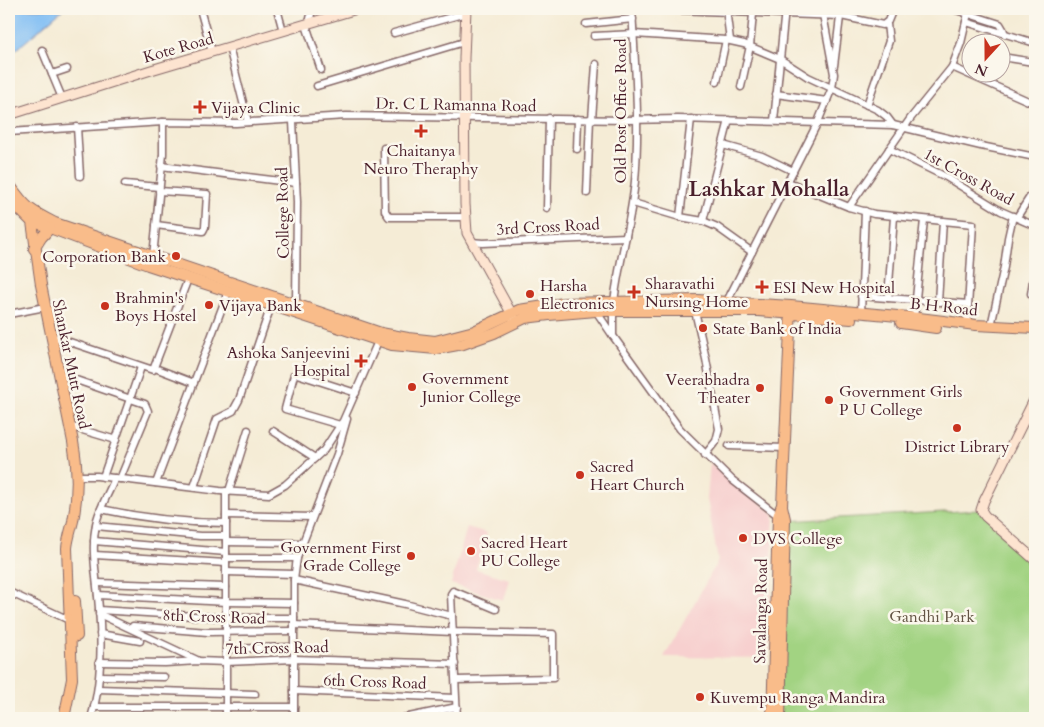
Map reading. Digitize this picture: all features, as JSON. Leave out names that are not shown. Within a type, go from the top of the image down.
[{"type":"main road","points":[[9,184],[31,216],[296,304],[379,337],[392,345],[436,349],[463,344],[494,334],[525,318],[596,312],[614,307],[698,300],[976,331],[1035,334]]},
{"type":"main road","points":[[10,203],[50,228],[188,279],[271,306],[379,337],[434,341],[474,331],[519,310],[564,303],[695,311],[791,310]]},
{"type":"main road","name":"Shankar Mutt Road","points":[[31,216],[34,249],[70,426],[77,476],[72,565],[78,663],[70,718]]},
{"type":"main road","points":[[34,249],[50,228]]},
{"type":"main road","name":"B H Road","points":[[791,310],[861,313],[967,324],[1035,328]]},
{"type":"main road","name":"Savalanga Road","points":[[772,718],[791,310]]},
{"type":"main road","name":"Savalanga Road","points":[[780,718],[781,518]]},
{"type":"main road","name":"Shankar Mutt Road","points":[[64,718],[72,697],[67,548],[69,533],[73,523]]},
{"type":"street","points":[[200,9],[212,52]]},
{"type":"street","points":[[277,9],[284,32]]},
{"type":"street","points":[[312,9],[307,25],[321,70]]},
{"type":"street","name":"Kote Road","points":[[9,115],[357,9]]},
{"type":"street","name":"Old Post Office Road","points":[[612,336],[614,307],[633,203],[637,160],[632,9]]},
{"type":"street","points":[[649,9],[823,12],[883,25],[886,24]]},
{"type":"street","points":[[726,303],[827,101],[832,88],[841,9]]},
{"type":"street","points":[[867,105],[889,41],[886,24],[893,9]]},
{"type":"street","points":[[953,9],[968,11],[1000,24],[1004,32]]},
{"type":"street","points":[[394,33],[466,11],[464,42],[465,218],[467,234],[512,313],[516,324]]},
{"type":"street","points":[[717,82],[728,40],[727,11]]},
{"type":"street","points":[[849,207],[904,127],[952,67],[961,43],[968,11]]},
{"type":"street","points":[[741,87],[755,12]]},
{"type":"street","points":[[774,121],[784,12]]},
{"type":"street","points":[[823,12],[833,69]]},
{"type":"street","points":[[586,24],[633,19]]},
{"type":"street","points":[[966,22],[998,32]]},
{"type":"street","points":[[594,36],[634,34],[728,40],[750,46],[780,60],[808,77],[867,105],[887,117],[894,125]]},
{"type":"street","points":[[1012,36],[1035,43]]},
{"type":"street","points":[[316,86],[464,42]]},
{"type":"street","points":[[229,47],[248,122]]},
{"type":"street","points":[[42,50],[62,98]]},
{"type":"street","points":[[1012,59],[1033,62],[1035,54]]},
{"type":"street","points":[[587,192],[596,64]]},
{"type":"street","points":[[952,67],[1035,104]]},
{"type":"street","points":[[52,74],[67,69]]},
{"type":"street","points":[[776,94],[827,101]]},
{"type":"street","name":"Dr. C L Ramanna Road","points":[[9,132],[163,122],[293,121],[346,116],[818,122],[894,125],[1035,157]]},
{"type":"street","points":[[547,208],[549,118]]},
{"type":"street","points":[[577,149],[578,119]]},
{"type":"street","points":[[680,217],[691,119]]},
{"type":"street","points":[[703,221],[729,120]]},
{"type":"street","name":"College Road","points":[[293,121],[296,183],[296,304]]},
{"type":"street","points":[[152,257],[161,166],[163,122]]},
{"type":"street","points":[[77,127],[80,176]]},
{"type":"street","points":[[723,145],[762,156],[793,171]]},
{"type":"street","points":[[384,148],[385,211],[389,217],[465,218]]},
{"type":"street","name":"1st Cross Road","points":[[889,149],[946,177],[989,204],[1035,226]]},
{"type":"street","points":[[161,166],[296,183]]},
{"type":"street","points":[[788,182],[849,207],[865,211],[894,217],[973,224],[967,324]]},
{"type":"street","points":[[125,184],[207,194],[205,227],[203,231],[156,225]]},
{"type":"street","points":[[991,326],[1004,267],[1008,238],[1015,216],[1035,189]]},
{"type":"street","points":[[633,203],[680,217],[703,221],[717,227],[752,252]]},
{"type":"street","points":[[861,313],[865,211]]},
{"type":"street","points":[[888,298],[894,217]]},
{"type":"street","points":[[914,318],[924,220]]},
{"type":"street","points":[[938,302],[943,221]]},
{"type":"street","name":"3rd Cross Road","points":[[471,242],[626,237]]},
{"type":"street","points":[[155,368],[188,279]]},
{"type":"street","points":[[1033,281],[1031,294],[1035,298]]},
{"type":"street","points":[[156,483],[228,292]]},
{"type":"street","points":[[861,296],[968,304]]},
{"type":"street","points":[[194,487],[217,419],[233,411],[239,400],[271,306]]},
{"type":"street","points":[[9,314],[45,307]]},
{"type":"street","points":[[695,311],[719,429],[716,441],[705,455]]},
{"type":"street","points":[[596,312],[680,430],[731,479],[781,518]]},
{"type":"street","points":[[52,336],[150,370],[155,368],[194,383]]},
{"type":"street","points":[[77,476],[117,478],[269,494],[285,485],[324,450],[351,404],[379,337]]},
{"type":"street","points":[[104,477],[141,367]]},
{"type":"street","points":[[59,374],[145,404],[148,411],[101,509],[96,526],[94,541],[100,634],[100,676],[91,718]]},
{"type":"street","points":[[340,425],[285,409],[294,375],[297,374],[356,393]]},
{"type":"street","points":[[1035,398],[981,510],[985,516],[1035,560]]},
{"type":"street","points":[[294,718],[294,577],[296,558],[337,454],[351,404]]},
{"type":"street","points":[[70,426],[116,440]]},
{"type":"street","points":[[226,718],[226,515],[228,491],[248,430]]},
{"type":"street","points":[[273,431],[315,458]]},
{"type":"street","points":[[729,446],[784,448]]},
{"type":"street","points":[[101,509],[158,518],[226,524]]},
{"type":"street","points":[[226,515],[312,517]]},
{"type":"street","points":[[96,526],[226,539],[302,543]]},
{"type":"street","points":[[94,541],[226,558]]},
{"type":"street","points":[[95,555],[296,558]]},
{"type":"street","points":[[226,572],[294,577],[452,616]]},
{"type":"street","points":[[97,583],[226,587]]},
{"type":"street","points":[[457,718],[451,594],[453,590],[496,609]]},
{"type":"street","points":[[9,592],[69,620]]},
{"type":"street","points":[[98,595],[226,602],[294,603]]},
{"type":"street","points":[[99,612],[226,618],[294,625]]},
{"type":"street","points":[[99,612],[198,660]]},
{"type":"street","name":"8th Cross Road","points":[[133,626],[208,632],[294,625],[553,634],[553,678],[456,680]]},
{"type":"street","points":[[100,634],[140,640]]},
{"type":"street","points":[[226,649],[294,647]]},
{"type":"street","name":"7th Cross Road","points":[[100,662],[165,664],[198,660],[226,662],[294,659],[455,664]]},
{"type":"street","points":[[100,676],[164,677]]},
{"type":"street","points":[[98,689],[255,694]]},
{"type":"street","name":"6th Cross Road","points":[[294,691],[455,698]]},
{"type":"street","points":[[94,707],[294,707]]},
{"type":"street","points":[[404,718],[457,707]]},
{"type":"shaded area","name":"DVS College","points":[[710,463],[774,514],[768,658],[664,657],[718,561],[707,499]]},
{"type":"shaded area","name":"Sacred Heart PU College","points":[[467,527],[487,533],[476,569],[509,579],[503,600],[451,584]]},
{"type":"green space","name":"Gandhi Park","points":[[979,510],[1035,560],[1035,718],[779,718],[786,521]]},
{"type":"water","points":[[9,9],[63,9],[9,56]]},
{"type":"place","name":"Vijaya Clinic","points":[[200,107]]},
{"type":"place","name":"Chaitanya Neuro Theraphy","points":[[421,131]]},
{"type":"place","name":"Corporation Bank","points":[[176,256]]},
{"type":"place","name":"ESI New Hospital","points":[[762,287]]},
{"type":"place","name":"Sharavathi Nursing Home","points":[[634,292]]},
{"type":"place","name":"Harsha Electronics","points":[[530,294]]},
{"type":"place","name":"Vijaya Bank","points":[[209,305]]},
{"type":"place","name":"Brahmin's Boys Hostel","points":[[105,306]]},
{"type":"place","name":"State Bank of India","points":[[703,328]]},
{"type":"place","name":"Ashoka Sanjeevini Hospital","points":[[361,361]]},
{"type":"place","name":"Government Junior College","points":[[412,387]]},
{"type":"place","name":"Veerabhadra Theater","points":[[760,388]]},
{"type":"place","name":"Government Girls P U College","points":[[829,400]]},
{"type":"place","name":"District Library","points":[[957,428]]},
{"type":"place","name":"Sacred Heart Church","points":[[580,475]]},
{"type":"place","name":"DVS College","points":[[743,538]]},
{"type":"place","name":"Sacred Heart PU College","points":[[471,551]]},
{"type":"place","name":"Government First Grade College","points":[[411,556]]},
{"type":"place","name":"Kuvempu Ranga Mandira","points":[[700,697]]},
{"type":"district","name":"Lashkar Mohalla","points":[[769,189]]}]
